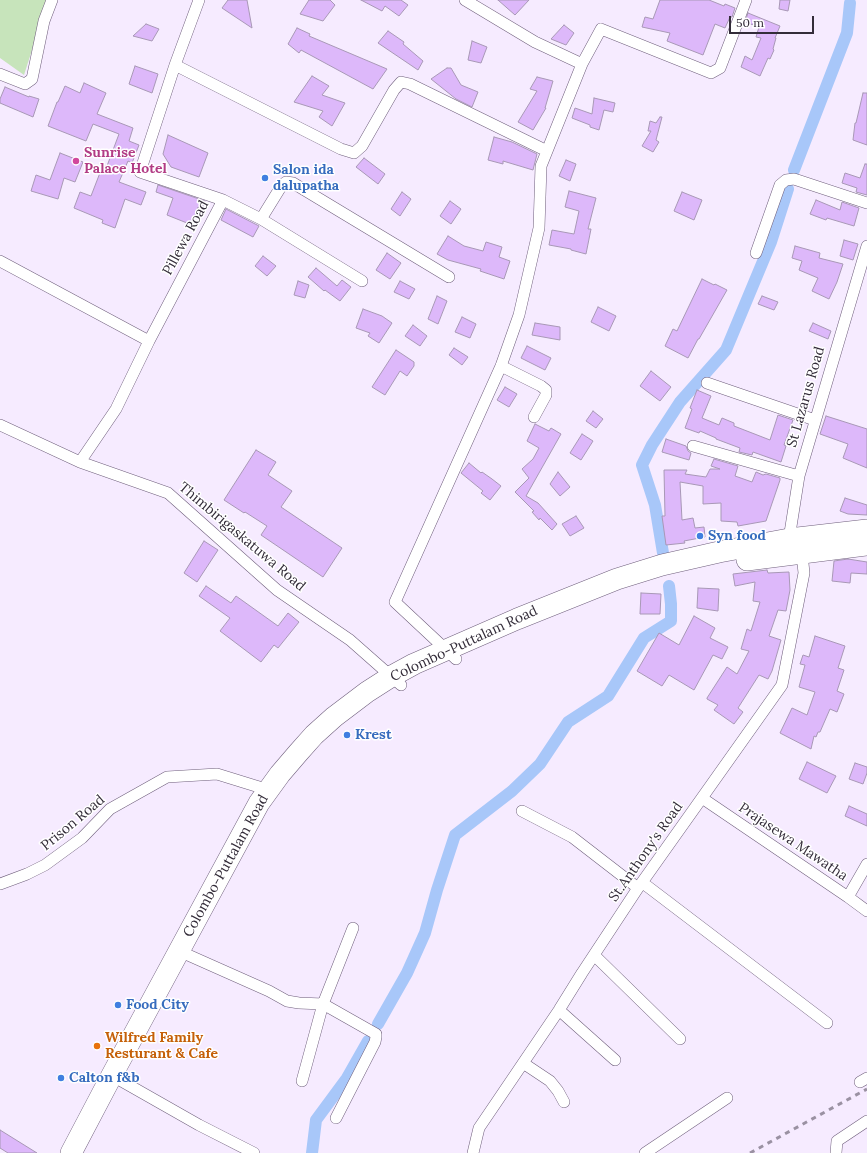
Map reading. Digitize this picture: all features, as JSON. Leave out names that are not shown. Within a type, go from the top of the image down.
[{"type":"highway","name":"Colombo-Puttalam Road","points":[[71,1153],[250,818],[273,792],[288,780],[308,757],[341,726],[375,701],[396,681],[452,655],[621,589],[646,581],[721,563],[867,530]]},
{"type":"highway","name":"Colombo-Puttalam Road","points":[[795,547],[867,545]]},
{"type":"highway","name":"Colombo-Puttalam Road","points":[[81,1153],[118,1079],[188,955],[273,792]]},
{"type":"street","points":[[0,74],[25,84],[32,79],[44,21],[52,0]]},
{"type":"street","name":"Pillewa Road","points":[[80,462],[116,409],[223,200],[140,172],[175,65],[199,0]]},
{"type":"street","points":[[464,0],[535,42],[582,64]]},
{"type":"street","points":[[452,655],[395,602],[501,366],[520,315],[539,228],[541,166],[582,64],[601,29],[711,73],[720,68],[746,0]]},
{"type":"street","points":[[175,65],[341,148],[354,153],[362,146],[394,90],[401,82],[410,84],[547,151]]},
{"type":"street","points":[[756,253],[780,185],[786,180],[794,179],[867,203]]},
{"type":"street","points":[[261,219],[282,186],[286,182],[293,183],[448,277]]},
{"type":"street","points":[[223,200],[261,219],[362,281]]},
{"type":"street","name":"St Lazarus Road","points":[[795,547],[799,476],[867,246]]},
{"type":"street","points":[[0,260],[149,342]]},
{"type":"street","points":[[501,366],[546,390],[546,395],[534,417]]},
{"type":"street","points":[[707,383],[815,420]]},
{"type":"street","name":"Thimbirigaskatuwa Road","points":[[0,425],[80,462],[168,493],[277,590],[350,640],[396,681]]},
{"type":"street","points":[[693,446],[799,476]]},
{"type":"street","name":"St.Anthony's Road","points":[[473,1153],[479,1128],[559,1010],[582,972],[641,885],[782,685],[804,573],[795,547]]},
{"type":"street","name":"Prison Road","points":[[0,884],[27,874],[45,865],[82,838],[110,809],[167,777],[217,774],[273,792]]},
{"type":"street","name":"Prajasewa Mawatha","points":[[702,798],[867,911]]},
{"type":"street","points":[[522,811],[572,837],[641,885],[827,1023]]},
{"type":"street","points":[[848,897],[867,864]]},
{"type":"street","points":[[302,1081],[322,1004],[353,928]]},
{"type":"street","points":[[188,955],[288,1001],[322,1004],[376,1034],[375,1042],[336,1118]]},
{"type":"street","points":[[594,955],[680,1039]]},
{"type":"street","points":[[559,1010],[615,1060]]},
{"type":"street","points":[[523,1063],[550,1081],[564,1102]]},
{"type":"street","points":[[118,1079],[199,1125],[254,1153]]},
{"type":"street","points":[[645,1153],[728,1098]]},
{"type":"street","points":[[836,1153],[837,1141],[867,1121]]},
{"type":"green space","points":[[0,0],[48,0],[24,75],[0,58]]},
{"type":"building","points":[[228,0],[247,0],[252,28],[222,8]]},
{"type":"building","points":[[309,0],[330,0],[335,5],[323,21],[300,14]]},
{"type":"building","points":[[361,0],[401,0],[408,5],[399,16],[385,6],[382,11]]},
{"type":"building","points":[[498,0],[529,0],[515,15]]},
{"type":"building","points":[[660,0],[709,0],[724,6],[725,4],[735,8],[732,17],[730,17],[725,28],[715,24],[703,55],[667,41],[670,33],[642,27],[645,17],[653,19]]},
{"type":"building","points":[[780,0],[790,0],[788,11],[779,9]]},
{"type":"building","points":[[748,13],[780,26],[775,38],[774,50],[770,59],[768,58],[760,76],[741,67],[745,56],[752,60],[761,38],[756,37],[759,27],[745,22]]},
{"type":"building","points":[[146,24],[159,29],[152,41],[133,36]]},
{"type":"building","points":[[564,25],[574,33],[566,45],[551,39]]},
{"type":"building","points":[[297,28],[310,34],[309,36],[387,69],[373,89],[301,50],[299,53],[288,44]]},
{"type":"building","points":[[388,31],[404,42],[403,44],[423,61],[418,70],[378,43]]},
{"type":"building","points":[[472,41],[487,47],[481,63],[468,60]]},
{"type":"building","points":[[135,66],[158,74],[152,93],[129,84]]},
{"type":"building","points":[[447,68],[451,68],[461,85],[478,92],[472,107],[456,99],[431,79]]},
{"type":"building","points":[[312,76],[329,86],[322,95],[345,103],[332,126],[319,117],[323,111],[294,102]]},
{"type":"building","points":[[537,77],[553,81],[546,108],[533,130],[518,122],[537,91],[530,89]]},
{"type":"building","points":[[84,83],[106,93],[97,114],[133,128],[129,141],[139,145],[132,163],[128,161],[119,182],[146,192],[141,205],[125,199],[115,228],[102,223],[103,220],[74,208],[80,192],[91,196],[103,165],[107,166],[119,134],[93,124],[86,141],[48,126],[65,86],[80,93]]},
{"type":"building","points":[[5,87],[29,97],[39,99],[33,117],[0,103]]},
{"type":"building","points":[[863,93],[867,93],[867,145],[853,140],[855,123]]},
{"type":"building","points":[[594,98],[615,103],[613,112],[604,110],[599,130],[572,118],[575,108],[592,114]]},
{"type":"building","points":[[660,117],[662,117],[656,140],[659,142],[653,152],[642,146],[651,131],[648,131],[650,121],[656,123]]},
{"type":"building","points":[[168,135],[208,153],[199,177],[171,167],[163,154]]},
{"type":"building","points":[[494,137],[512,142],[537,154],[533,170],[503,161],[503,164],[488,160]]},
{"type":"building","points":[[60,153],[83,162],[75,182],[64,178],[58,199],[31,191],[36,175],[50,180]]},
{"type":"building","points":[[364,158],[385,174],[378,184],[356,167]]},
{"type":"building","points":[[566,160],[576,164],[570,181],[559,176]]},
{"type":"building","points":[[865,164],[867,164],[867,195],[856,192],[857,188],[842,183],[845,173],[860,178]]},
{"type":"building","points":[[158,185],[205,201],[202,209],[198,207],[192,225],[167,215],[173,198],[156,192]]},
{"type":"building","points":[[569,191],[596,198],[588,229],[591,229],[586,254],[571,249],[549,245],[552,230],[574,234],[579,211],[565,207]]},
{"type":"building","points":[[402,192],[411,199],[400,216],[391,209]]},
{"type":"building","points":[[682,192],[702,200],[694,220],[674,211]]},
{"type":"building","points":[[816,200],[840,210],[842,202],[859,208],[854,226],[827,218],[826,220],[810,214]]},
{"type":"building","points":[[450,201],[461,209],[451,224],[440,216]]},
{"type":"building","points":[[226,209],[259,226],[253,237],[221,220]]},
{"type":"building","points":[[448,236],[464,246],[483,251],[486,242],[502,247],[499,257],[510,261],[504,279],[480,271],[481,269],[448,260],[437,254]]},
{"type":"building","points":[[844,240],[858,244],[853,260],[840,256]]},
{"type":"building","points":[[795,246],[820,253],[819,258],[843,264],[829,299],[812,291],[818,278],[799,270],[802,261],[792,258]]},
{"type":"building","points":[[387,253],[401,263],[390,279],[376,270]]},
{"type":"building","points":[[263,256],[276,266],[267,276],[255,266]]},
{"type":"building","points":[[316,268],[337,286],[342,280],[351,287],[340,301],[325,290],[324,291],[308,277]]},
{"type":"building","points":[[702,279],[727,290],[688,358],[665,346],[673,329],[677,331]]},
{"type":"building","points":[[298,281],[309,285],[305,298],[294,295]]},
{"type":"building","points":[[400,281],[415,289],[409,299],[394,292]]},
{"type":"building","points":[[437,296],[447,301],[438,324],[428,319]]},
{"type":"building","points":[[762,296],[778,302],[774,310],[758,304]]},
{"type":"building","points":[[598,307],[616,316],[609,331],[591,322]]},
{"type":"building","points":[[363,309],[382,316],[392,323],[379,343],[368,336],[370,333],[356,328]]},
{"type":"building","points":[[462,317],[476,324],[470,338],[455,332]]},
{"type":"building","points":[[535,323],[560,327],[560,340],[532,335]]},
{"type":"building","points":[[813,323],[831,331],[828,339],[809,331]]},
{"type":"building","points":[[413,325],[427,336],[420,346],[405,336]]},
{"type":"building","points":[[527,346],[551,358],[545,370],[521,358]]},
{"type":"building","points":[[454,348],[468,357],[462,365],[449,355]]},
{"type":"building","points":[[396,350],[414,362],[414,366],[407,376],[400,371],[385,395],[372,387]]},
{"type":"building","points":[[651,371],[671,387],[660,401],[640,386]]},
{"type":"building","points":[[505,387],[517,394],[509,407],[497,400]]},
{"type":"building","points":[[697,390],[711,396],[702,418],[719,425],[722,418],[734,423],[734,426],[770,440],[778,415],[793,420],[784,445],[786,446],[781,462],[753,452],[752,455],[739,452],[740,448],[700,431],[699,433],[685,428],[692,409],[690,408]]},
{"type":"building","points":[[593,411],[603,419],[596,428],[586,421]]},
{"type":"building","points":[[826,416],[867,429],[867,468],[843,458],[848,444],[820,434]]},
{"type":"building","points":[[535,424],[549,431],[551,428],[561,434],[526,496],[538,503],[557,524],[552,530],[540,518],[539,520],[532,512],[534,511],[515,492],[529,478],[522,469],[533,459],[539,448],[527,441]]},
{"type":"building","points":[[582,434],[593,441],[581,460],[570,453]]},
{"type":"building","points":[[666,439],[686,446],[688,451],[691,453],[689,460],[662,452]]},
{"type":"building","points":[[256,450],[276,462],[268,475],[292,491],[281,507],[342,548],[323,577],[261,535],[267,526],[224,500]]},
{"type":"building","points":[[714,459],[738,466],[735,476],[752,482],[756,472],[763,475],[766,474],[780,478],[766,521],[738,526],[737,522],[721,521],[721,503],[703,504],[703,486],[680,482],[682,520],[693,518],[695,528],[704,527],[705,537],[684,541],[685,543],[666,545],[662,516],[665,516],[664,470],[687,470],[685,474],[706,477],[710,469],[720,469],[711,466]]},
{"type":"building","points":[[469,463],[501,486],[490,500],[481,493],[483,491],[461,473]]},
{"type":"building","points":[[558,472],[570,487],[560,496],[550,484]]},
{"type":"building","points":[[845,498],[867,505],[867,515],[848,514],[840,511]]},
{"type":"building","points":[[576,516],[584,528],[570,536],[562,524]]},
{"type":"building","points":[[204,541],[218,550],[197,582],[184,573]]},
{"type":"building","points":[[848,559],[867,562],[867,574],[851,573],[850,583],[832,581],[834,561]]},
{"type":"building","points":[[767,570],[768,573],[789,572],[790,590],[786,611],[778,610],[769,636],[781,640],[772,671],[768,679],[759,675],[738,708],[743,712],[734,724],[714,710],[718,705],[707,699],[727,667],[737,674],[749,651],[741,649],[747,629],[751,631],[760,602],[753,601],[755,582],[735,586],[733,574]]},
{"type":"building","points":[[206,586],[231,603],[236,596],[278,626],[288,613],[299,622],[278,648],[274,645],[261,662],[220,631],[230,618],[199,596]]},
{"type":"building","points":[[698,588],[719,589],[718,611],[697,608]]},
{"type":"building","points":[[641,593],[661,594],[660,614],[640,614]]},
{"type":"building","points":[[694,616],[715,628],[710,638],[728,647],[722,659],[713,655],[694,690],[669,675],[662,686],[637,671],[659,633],[679,645]]},
{"type":"building","points":[[815,636],[845,646],[838,668],[844,670],[837,691],[844,694],[837,712],[830,709],[820,732],[818,732],[816,737],[814,736],[811,749],[780,733],[792,708],[807,715],[815,692],[799,687],[805,665],[800,664],[803,655],[809,657]]},
{"type":"building","points":[[807,762],[836,776],[827,793],[799,779]]},
{"type":"building","points":[[855,763],[867,767],[867,773],[863,784],[849,779]]},
{"type":"building","points":[[849,806],[867,814],[867,826],[845,816]]},
{"type":"building","points":[[0,1130],[37,1153],[8,1153],[0,1148]]},
{"type":"waterway","points":[[794,170],[847,33],[850,3]]},
{"type":"waterway","points":[[663,553],[655,505],[642,465],[652,445],[680,402],[726,350],[771,242],[788,189]]},
{"type":"waterway","points":[[378,1024],[407,973],[425,933],[455,835],[512,791],[540,764],[568,722],[608,696],[644,638],[671,621],[669,586]]},
{"type":"waterway","points":[[312,1153],[316,1120],[347,1078],[368,1041]]},
{"type":"railway","points":[[750,1153],[867,1089]]},
{"type":"place","name":"Sunrise Palace Hotel","points":[[76,161]]},
{"type":"place","name":"Salon ida dalupatha","points":[[265,178]]},
{"type":"place","name":"Syn food","points":[[700,536]]},
{"type":"place","name":"Krest","points":[[347,735]]},
{"type":"place","name":"Food City","points":[[118,1005]]},
{"type":"place","name":"Wilfred Family Resturant & Cafe","points":[[97,1046]]},
{"type":"place","name":"Calton f&b","points":[[61,1078]]}]
